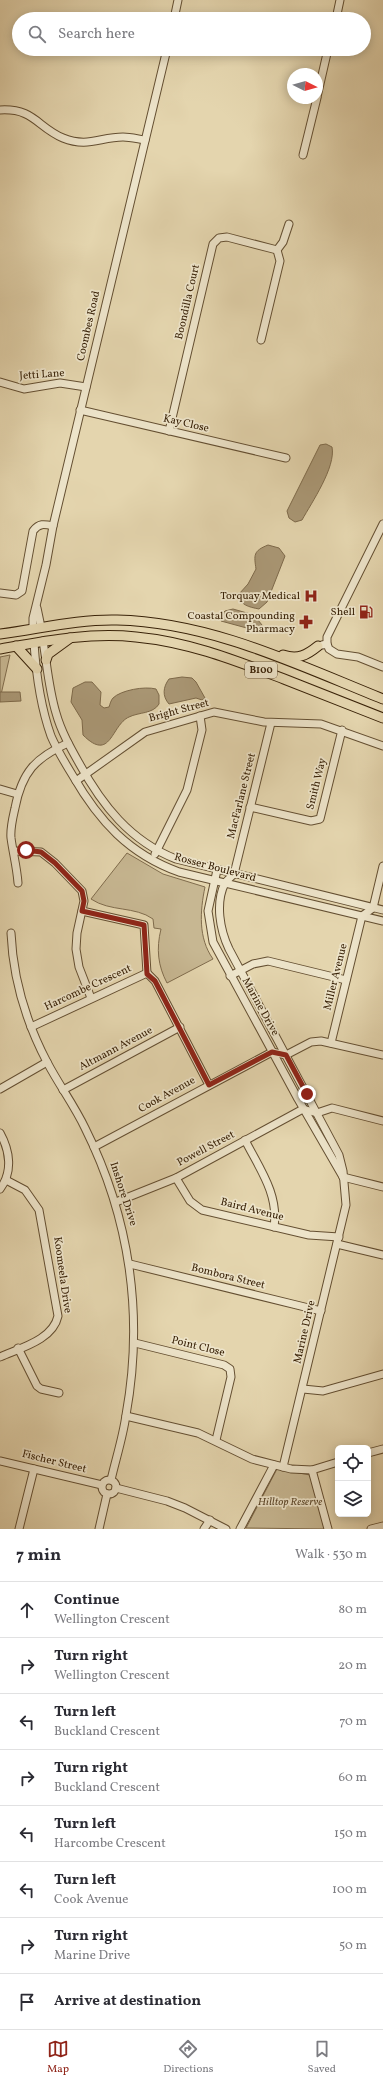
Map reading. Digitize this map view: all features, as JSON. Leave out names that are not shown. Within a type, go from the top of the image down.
[{"type":"main road","name":"B100","points":[[0,634],[90,621],[117,620],[147,622],[198,631],[241,644],[383,699]]},
{"type":"main road","points":[[37,628],[39,642]]},
{"type":"main road","name":"B100","points":[[0,649],[70,638],[135,636],[202,648],[383,718]]},
{"type":"main road","points":[[46,660],[48,654],[70,638]]},
{"type":"main road","points":[[241,644],[253,644],[288,657],[309,654],[322,645]]},
{"type":"main road","points":[[16,646],[37,668]]},
{"type":"street","points":[[175,12],[178,0]]},
{"type":"street","points":[[337,12],[340,0]]},
{"type":"street","name":"Coombes Road","points":[[37,628],[37,608],[53,526],[164,56]]},
{"type":"street","points":[[323,71],[326,56]]},
{"type":"street","points":[[303,155],[316,104]]},
{"type":"street","points":[[0,110],[15,110],[27,114],[57,135],[77,142],[97,142],[124,137],[145,140]]},
{"type":"street","points":[[261,340],[280,261],[277,250],[283,242],[289,224]]},
{"type":"street","name":"Boondilla Court","points":[[169,431],[213,244],[219,238],[227,237],[277,250]]},
{"type":"street","name":"Jetti Lane","points":[[0,382],[24,389],[60,383],[86,387]]},
{"type":"street","name":"Kay Close","points":[[80,410],[286,458]]},
{"type":"street","points":[[0,593],[16,595],[22,591],[33,531],[38,525],[42,524],[53,526]]},
{"type":"street","points":[[383,524],[322,645],[336,654],[358,657],[383,667]]},
{"type":"street","name":"Rosser Boulevard","points":[[39,642],[46,660],[56,713],[68,743],[104,805],[122,825],[156,850],[176,859],[383,910]]},
{"type":"street","name":"Rosser Boulevard","points":[[39,642],[37,668],[46,718],[57,748],[92,807],[111,830],[131,847],[152,860],[179,872],[383,921]]},
{"type":"street","name":"Bright Street","points":[[76,781],[145,732],[200,716],[220,713],[271,723],[315,722],[342,730],[383,746]]},
{"type":"street","points":[[152,860],[187,790],[201,734],[200,716]]},
{"type":"street","name":"MacFarlane Street","points":[[234,874],[271,723]]},
{"type":"street","name":"Smith Way","points":[[250,807],[311,822],[320,819],[342,730]]},
{"type":"street","points":[[18,883],[11,836],[17,794],[26,773],[37,760],[68,743]]},
{"type":"street","points":[[0,789],[17,794]]},
{"type":"street","points":[[14,852],[41,852],[55,863],[82,891],[84,901],[77,933],[76,949],[79,968],[91,998]]},
{"type":"street","points":[[362,916],[373,908],[383,866]]},
{"type":"street","name":"Marine Drive","points":[[217,870],[208,911],[210,932],[213,942],[303,1109],[343,1178]]},
{"type":"street","points":[[225,883],[234,874]]},
{"type":"street","name":"Marine Drive","points":[[225,883],[220,910],[222,929],[241,970],[317,1112],[342,1164],[346,1205],[303,1389],[283,1466]]},
{"type":"street","points":[[82,911],[144,925],[147,974]]},
{"type":"street","name":"Miller Avenue","points":[[331,1043],[362,916]]},
{"type":"street","name":"Inshore Drive","points":[[11,933],[12,957],[31,1027],[47,1062],[94,1147],[116,1202],[130,1264],[135,1343],[126,1416],[111,1480]]},
{"type":"street","points":[[230,976],[258,962],[268,961],[346,980]]},
{"type":"street","name":"Harcombe Crescent","points":[[31,1027],[91,998],[147,974],[152,977],[180,1027],[209,1085]]},
{"type":"street","name":"Altmann Avenue","points":[[63,1090],[180,1027]]},
{"type":"street","points":[[272,1052],[286,1055],[311,1042],[321,1041],[383,1056]]},
{"type":"street","name":"Cook Avenue","points":[[94,1147],[272,1052]]},
{"type":"street","points":[[0,1089],[47,1062]]},
{"type":"street","points":[[303,1109],[317,1112],[332,1108],[383,1121]]},
{"type":"street","name":"Powell Street","points":[[116,1202],[176,1178],[303,1109]]},
{"type":"street","points":[[0,1133],[8,1155],[6,1180],[0,1190]]},
{"type":"street","points":[[245,1140],[273,1197],[275,1212],[274,1227]]},
{"type":"street","name":"Baird Avenue","points":[[176,1178],[190,1201],[198,1208],[338,1241],[383,1255]]},
{"type":"street","points":[[343,1178],[383,1187]]},
{"type":"street","name":"Koomeela Drive","points":[[0,1357],[50,1332],[56,1322],[58,1310],[39,1210],[24,1190],[6,1180]]},
{"type":"street","name":"Bombora Street","points":[[130,1264],[320,1311]]},
{"type":"street","name":"Point Close","points":[[135,1343],[224,1365],[230,1369],[231,1377],[216,1440]]},
{"type":"street","points":[[18,1348],[37,1386],[41,1389],[59,1393]]},
{"type":"street","points":[[303,1389],[323,1391],[383,1374]]},
{"type":"street","points":[[126,1416],[189,1430],[216,1440],[244,1456],[274,1465],[298,1470],[312,1470],[335,1463]]},
{"type":"street","points":[[371,1452],[383,1449]]},
{"type":"street","name":"Fischer Street","points":[[0,1461],[102,1485]]},
{"type":"street","points":[[240,1529],[274,1465]]},
{"type":"street","points":[[19,1529],[34,1469]]},
{"type":"street","points":[[312,1470],[328,1529]]},
{"type":"street","points":[[111,1480],[115,1482],[116,1488],[114,1492],[107,1494],[102,1490],[102,1485],[105,1481],[111,1480]]},
{"type":"street","points":[[116,1488],[167,1501],[185,1508],[226,1529]]},
{"type":"street","points":[[99,1529],[107,1494]]},
{"type":"street","points":[[204,1529],[210,1520]]},
{"type":"street","points":[[371,1529],[383,1526]]},
{"type":"green space","points":[[10,655],[0,699],[0,657]]},
{"type":"green space","points":[[127,853],[163,874],[205,887],[201,915],[203,933],[208,951],[213,959],[167,983],[160,964],[158,950],[161,929],[154,928],[153,919],[138,912],[106,906],[91,899]]},
{"type":"green space","name":"Hilltop Reserve","points":[[277,1469],[310,1475],[325,1529],[246,1528]]},
{"type":"shaded area","points":[[326,444],[332,447],[332,455],[327,474],[302,520],[295,522],[289,518],[287,511],[320,445]]},
{"type":"shaded area","points":[[268,545],[279,548],[285,556],[267,602],[259,609],[243,603],[239,598],[239,594],[248,584],[256,569],[255,557],[257,552]]},
{"type":"shaded area","points":[[233,609],[254,615],[262,625],[260,629],[254,630],[221,621],[220,616],[225,611]]},
{"type":"shaded area","points":[[182,677],[192,678],[205,698],[202,700],[196,698],[169,704],[164,695],[165,685],[169,679]]},
{"type":"shaded area","points":[[85,682],[92,682],[101,692],[100,705],[104,708],[109,707],[112,699],[117,695],[140,688],[156,689],[159,695],[159,704],[153,710],[133,715],[123,721],[110,740],[105,744],[99,745],[92,743],[83,735],[82,720],[71,702],[73,688]]},
{"type":"shaded area","points":[[0,692],[20,692],[21,701],[0,702]]},
{"type":"place","name":"Torquay Medical","points":[[311,596]]},
{"type":"place","name":"Shell","points":[[366,612]]},
{"type":"place","name":"Coastal Compounding Pharmacy","points":[[306,622]]},
{"type":"route","points":[[26,850],[41,852],[55,863],[82,891],[84,901],[82,911],[144,925],[146,930],[145,952],[147,974],[150,975],[155,981],[209,1085],[272,1052],[286,1055],[307,1094]]}]
